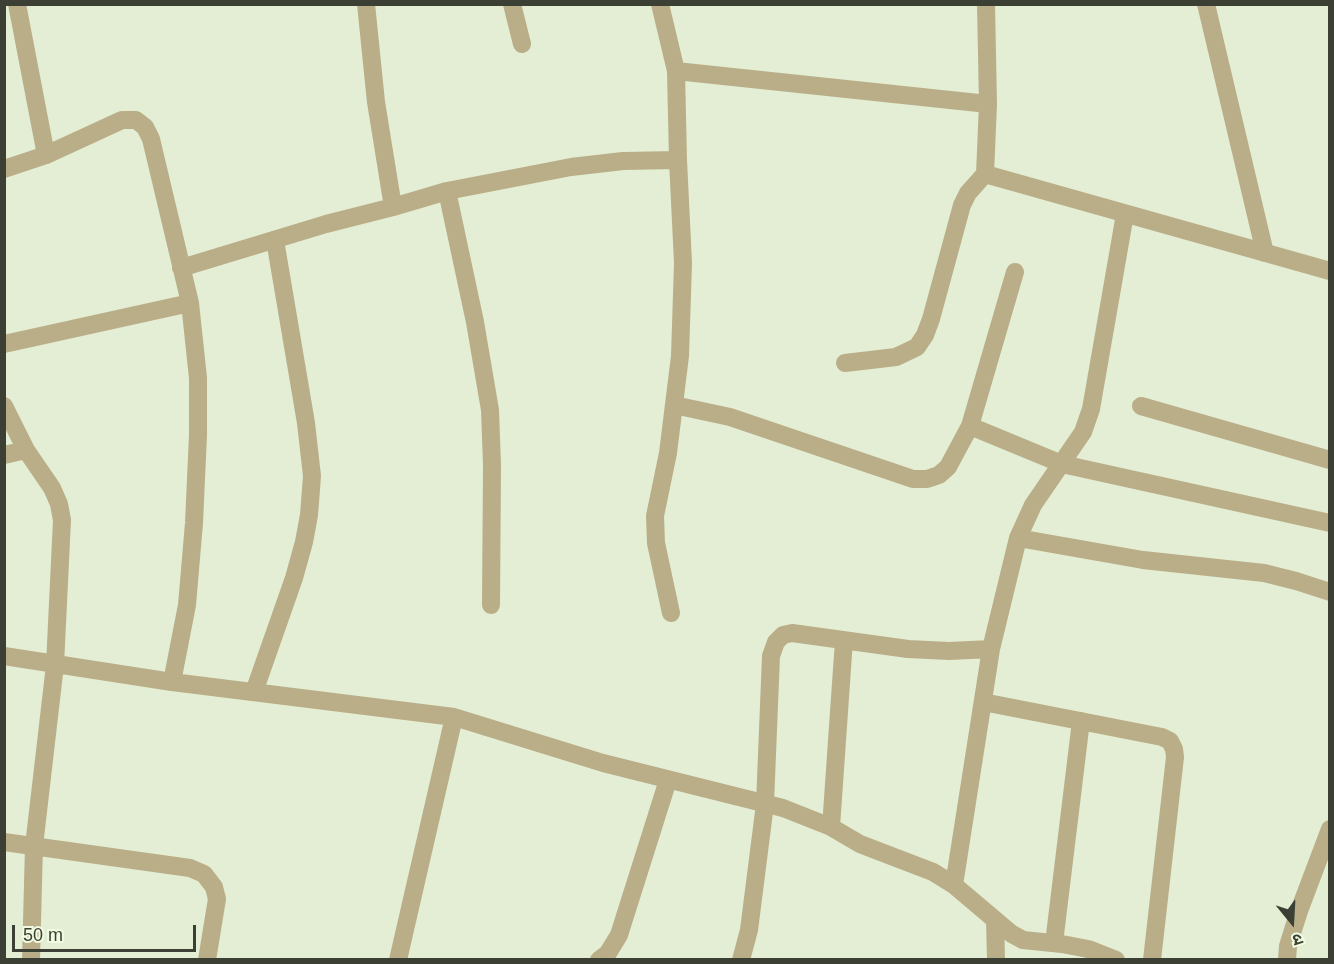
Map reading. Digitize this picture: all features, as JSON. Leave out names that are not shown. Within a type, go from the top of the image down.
[{"type":"street","points":[[17,4],[46,155]]},
{"type":"street","points":[[366,4],[376,102],[393,207]]},
{"type":"street","points":[[512,4],[522,44]]},
{"type":"street","points":[[660,4],[676,71],[683,263],[680,356],[668,453],[655,516],[656,543],[671,613]]},
{"type":"street","points":[[845,363],[896,357],[917,347],[925,335],[962,205],[968,193],[984,174],[988,104],[986,4]]},
{"type":"street","points":[[1206,4],[1264,253]]},
{"type":"street","points":[[676,71],[988,104]]},
{"type":"street","points":[[4,169],[46,155],[122,120],[136,120],[145,127],[151,140],[190,303],[198,378],[195,523],[187,605],[172,682]]},
{"type":"street","points":[[182,268],[326,224],[447,191],[571,167],[623,161],[678,160]]},
{"type":"street","points":[[984,174],[1329,271]]},
{"type":"street","points":[[447,191],[475,322],[490,410],[491,605]]},
{"type":"street","points":[[954,885],[991,649],[1018,538],[1033,505],[1083,432],[1091,409],[1125,214]]},
{"type":"street","points":[[254,692],[294,578],[304,542],[312,476],[306,423],[275,240]]},
{"type":"street","points":[[674,405],[730,417],[913,479],[927,479],[939,475],[948,467],[970,426],[1015,272]]},
{"type":"street","points":[[4,344],[190,303]]},
{"type":"street","points":[[4,406],[26,450],[52,488],[59,504],[62,520],[55,665],[34,846],[31,960]]},
{"type":"street","points":[[1141,406],[1329,460]]},
{"type":"street","points":[[970,426],[1062,464],[1329,523]]},
{"type":"street","points":[[4,455],[26,450]]},
{"type":"street","points":[[1018,538],[1143,561],[1264,573],[1329,592]]},
{"type":"street","points":[[741,960],[749,930],[765,804],[771,656],[776,642],[783,635],[792,633],[908,649],[949,651],[991,649]]},
{"type":"street","points":[[831,827],[844,640]]},
{"type":"street","points":[[4,656],[172,682],[454,717],[603,763],[783,808],[831,827],[860,844],[933,872],[954,885],[1012,934],[1023,940],[1088,949],[1116,960]]},
{"type":"street","points":[[982,702],[1162,737],[1170,741],[1174,749],[1174,769],[1152,960]]},
{"type":"street","points":[[398,960],[454,717]]},
{"type":"street","points":[[1054,943],[1081,721]]},
{"type":"street","points":[[599,960],[608,953],[619,935],[668,780]]},
{"type":"street","points":[[1287,960],[1288,946],[1299,911],[1323,868],[1329,830]]},
{"type":"street","points":[[4,842],[190,868],[204,874],[214,886],[217,899],[207,960]]},
{"type":"street","points":[[995,920],[996,960]]}]
